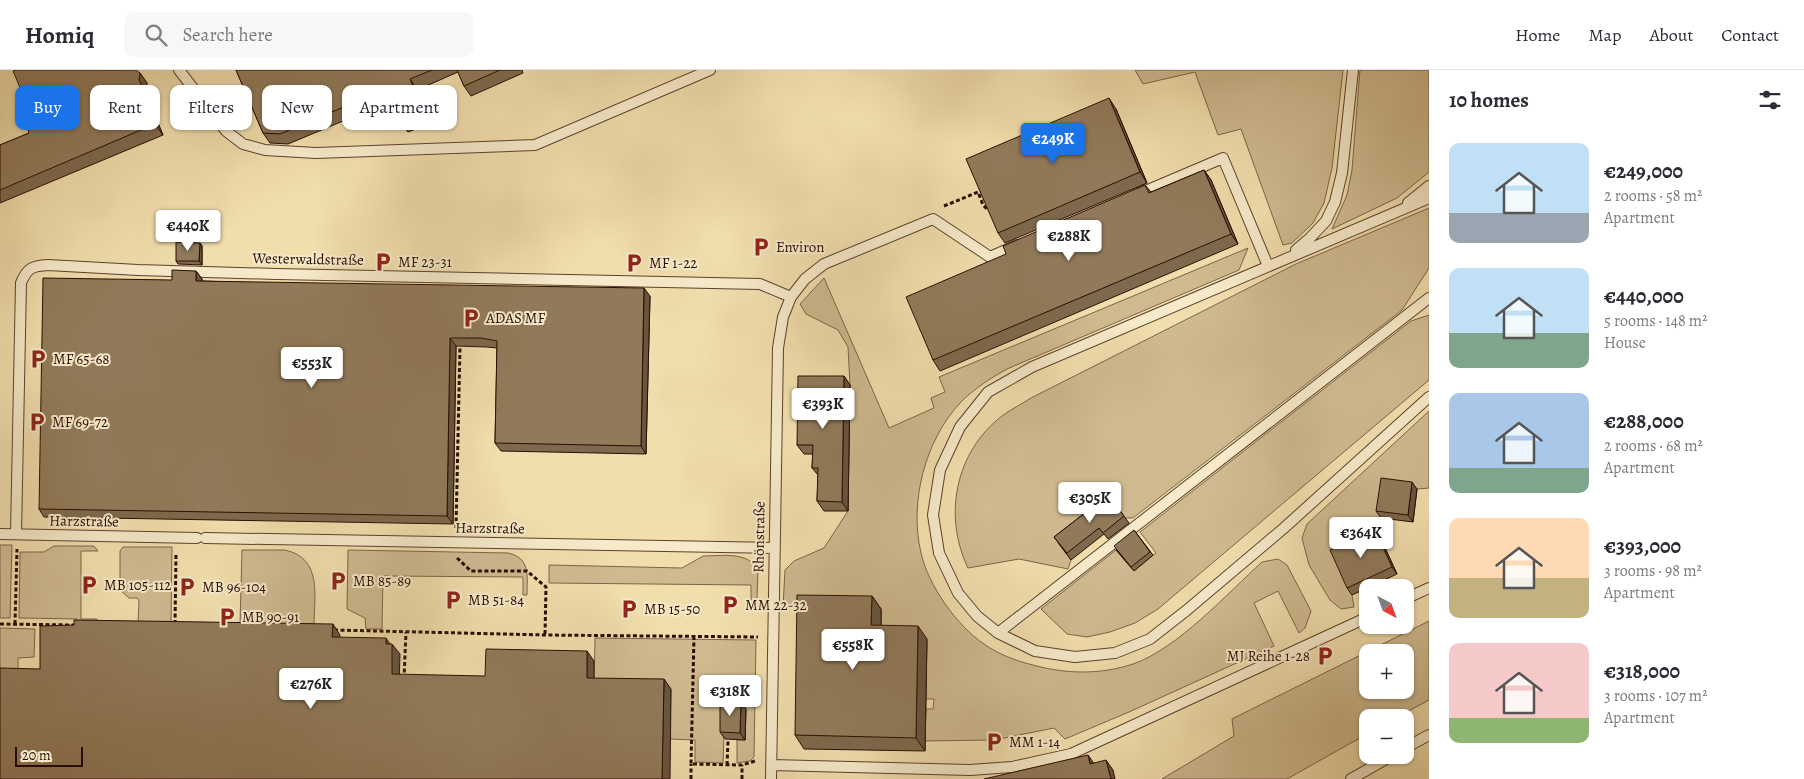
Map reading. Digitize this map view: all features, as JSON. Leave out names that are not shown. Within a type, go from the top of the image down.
[{"type":"lane","points":[[179,70],[226,131],[243,144],[265,150],[316,153],[535,145],[710,70]]},
{"type":"lane","points":[[1288,257],[1326,221],[1335,202],[1342,173],[1353,70]]},
{"type":"lane","points":[[1125,199],[1223,158],[1268,266]]},
{"type":"lane","points":[[1391,215],[1429,186]]},
{"type":"lane","points":[[1429,198],[1032,367],[988,392],[960,427],[940,470],[934,515],[939,553],[958,594],[998,634],[1035,651],[1075,657],[1115,653],[1150,639],[1187,610],[1284,528],[1429,397]]},
{"type":"lane","points":[[791,297],[805,279],[824,264],[933,219],[990,257],[1026,241]]},
{"type":"lane","name":"Westerwaldstraße","points":[[16,534],[21,283],[25,274],[34,266],[286,274],[760,284],[791,297]]},
{"type":"lane","name":"Rhönstraße","points":[[771,779],[778,348],[780,329],[791,297]]},
{"type":"lane","points":[[998,634],[1429,298]]},
{"type":"lane","name":"Harzstraße","points":[[0,534],[774,548]]},
{"type":"lane","points":[[1414,595],[1429,588]]},
{"type":"lane","points":[[772,765],[970,770],[1012,767],[1045,761],[1071,754],[1359,621]]},
{"type":"lane","points":[[1414,743],[1429,735]]},
{"type":"lane","points":[[1350,779],[1377,764]]},
{"type":"path","points":[[935,209],[978,192],[983,205],[987,207],[990,214]]},
{"type":"path","points":[[460,346],[456,558],[471,571],[527,572],[546,587],[545,635]]},
{"type":"path","points":[[447,528],[456,528]]},
{"type":"path","points":[[15,624],[17,547],[40,547],[40,535]]},
{"type":"path","points":[[176,537],[175,627],[182,628]]},
{"type":"path","points":[[0,624],[79,626]]},
{"type":"path","points":[[42,625],[42,634]]},
{"type":"path","points":[[760,628],[760,646]]},
{"type":"path","points":[[332,630],[545,635],[760,637]]},
{"type":"path","points":[[404,685],[406,632]]},
{"type":"path","points":[[691,779],[694,636]]},
{"type":"path","points":[[727,765],[728,740]]},
{"type":"path","points":[[691,764],[742,765],[758,760],[757,750],[772,747]]},
{"type":"path","points":[[742,765],[742,779]]},
{"type":"shaded area","points":[[1135,70],[1343,70],[1332,168],[1324,203],[1313,223],[1292,243],[1283,245],[1241,129],[1218,135],[1195,72],[1143,84]]},
{"type":"shaded area","points":[[1360,70],[1429,70],[1429,172],[1397,198],[1332,229],[1347,195],[1352,170]]},
{"type":"shaded area","points":[[1429,208],[1429,268],[1402,310],[1133,518],[1125,518],[1103,508],[1095,497],[1080,510],[1087,520],[1058,543],[1071,560],[1068,569],[1019,559],[968,568],[960,548],[956,527],[955,507],[958,486],[964,466],[973,448],[986,431],[1002,416],[1031,398],[1296,264]]},
{"type":"shaded area","points":[[1248,248],[1239,270],[1007,369],[966,397],[948,417],[938,434],[929,453],[923,473],[917,513],[921,553],[937,591],[964,627],[989,648],[1020,661],[1045,668],[1070,672],[1095,672],[1121,668],[1150,657],[1201,619],[1262,562],[1278,559],[1287,565],[1311,611],[1305,628],[1299,633],[1278,591],[1254,603],[1274,646],[1129,712],[1065,739],[1054,728],[994,740],[925,741],[926,709],[933,709],[934,699],[926,699],[881,638],[881,609],[783,607],[785,570],[794,561],[824,548],[848,511],[850,385],[848,347],[838,330],[806,314],[800,304],[824,278],[889,428],[934,408],[931,398],[945,392],[939,377]]},
{"type":"shaded area","points":[[1429,315],[1429,380],[1158,609],[1135,623],[1110,632],[1087,637],[1067,634],[1041,609],[1116,550],[1134,571],[1156,553],[1140,532],[1411,321]]},
{"type":"shaded area","points":[[1429,411],[1429,488],[1417,489],[1381,518],[1380,537],[1335,558],[1352,595],[1354,607],[1341,609],[1330,600],[1309,565],[1302,538],[1307,524]]},
{"type":"shaded area","points":[[0,545],[12,545],[10,618],[0,618]]},
{"type":"shaded area","points":[[54,546],[94,546],[98,551],[81,551],[81,619],[97,619],[97,623],[78,623],[77,619],[19,618],[20,552],[44,552]]},
{"type":"shaded area","points":[[123,547],[172,547],[171,623],[138,623],[139,601],[137,598],[129,598],[120,590],[120,551]]},
{"type":"shaded area","points":[[242,550],[285,550],[297,554],[306,561],[314,580],[314,626],[240,625]]},
{"type":"shaded area","points":[[348,550],[508,553],[515,555],[524,563],[527,575],[527,595],[523,595],[523,577],[383,576],[382,629],[366,629],[365,618],[347,609]]},
{"type":"shaded area","points":[[725,555],[741,557],[753,563],[758,569],[757,600],[751,600],[751,585],[549,583],[549,565],[682,568],[703,556]]},
{"type":"shaded area","points":[[1429,621],[1429,700],[1412,709],[1359,709],[1359,738],[1287,779],[1162,779],[1234,736],[1232,719],[1359,656],[1359,699],[1414,699],[1414,644],[1383,644],[1403,634],[1414,634],[1414,628]]},
{"type":"shaded area","points":[[0,628],[35,629],[34,657],[18,658],[18,675],[0,675]]},
{"type":"shaded area","points":[[595,638],[756,640],[754,757],[750,761],[737,763],[737,740],[745,740],[745,709],[725,709],[723,763],[695,762],[695,740],[670,739],[671,690],[594,688]]},
{"type":"building","points":[[136,70],[140,73],[139,80],[142,85],[90,85],[90,130],[141,130],[0,190],[0,145],[29,133],[28,130],[80,130],[80,85],[19,85],[13,71]]},
{"type":"building","points":[[236,70],[432,70],[410,79],[413,85],[342,85],[342,108],[332,112],[332,85],[262,85],[262,130],[289,130],[280,134],[263,133],[252,107],[252,85],[242,85]]},
{"type":"building","points":[[457,70],[500,70],[464,86]]},
{"type":"building","points":[[1109,98],[1140,172],[998,233],[966,159]]},
{"type":"building","points":[[1204,170],[1231,234],[933,360],[906,297],[1006,254],[1003,246],[1145,185],[1149,193]]},
{"type":"building","points":[[176,242],[200,243],[199,261],[176,261]]},
{"type":"building","points":[[172,270],[196,271],[196,281],[644,288],[641,446],[495,443],[497,341],[481,338],[450,338],[447,516],[39,509],[43,278],[172,280]]},
{"type":"building","points":[[798,376],[844,376],[842,502],[817,501],[818,468],[812,468],[813,445],[797,445]]},
{"type":"building","points":[[1381,478],[1412,482],[1408,515],[1376,511]]},
{"type":"building","points":[[1108,495],[1124,516],[1103,533],[1099,528],[1067,553],[1054,537]]},
{"type":"building","points":[[1134,530],[1150,552],[1131,567],[1114,546]]},
{"type":"building","points":[[1375,530],[1392,567],[1366,579],[1359,579],[1359,582],[1347,588],[1330,550]]},
{"type":"building","points":[[797,595],[872,596],[871,625],[918,626],[916,738],[795,735]]},
{"type":"building","points":[[74,620],[333,624],[332,637],[386,638],[386,644],[392,644],[392,674],[485,676],[486,649],[587,651],[587,678],[664,679],[662,779],[0,779],[0,668],[40,669],[40,626],[74,625]]},
{"type":"building","points":[[720,701],[741,702],[740,733],[720,732]]},
{"type":"building","points":[[1088,755],[1090,764],[1106,760],[1111,779],[984,779]]},
{"type":"place","name":"Environ","points":[[761,247]]},
{"type":"place","name":"MF 23-31","points":[[383,262]]},
{"type":"place","name":"MF 1-22","points":[[634,263]]},
{"type":"place","name":"ADAS MF","points":[[471,318]]},
{"type":"place","name":"MF 65-68","points":[[38,359]]},
{"type":"place","name":"MF 69-72","points":[[37,422]]},
{"type":"place","name":"MB 85-89","points":[[338,581]]},
{"type":"place","name":"MB 105-112","points":[[89,585]]},
{"type":"place","name":"MB 96-104","points":[[187,587]]},
{"type":"place","name":"MB 51-84","points":[[453,600]]},
{"type":"place","name":"MM 22-32","points":[[730,605]]},
{"type":"place","name":"MB 15-50","points":[[629,609]]},
{"type":"place","name":"MB 90-91","points":[[227,617]]},
{"type":"place","name":"MJ Reihe 1-28","points":[[1325,656]]},
{"type":"place","name":"MM 1-14","points":[[994,742]]}]
